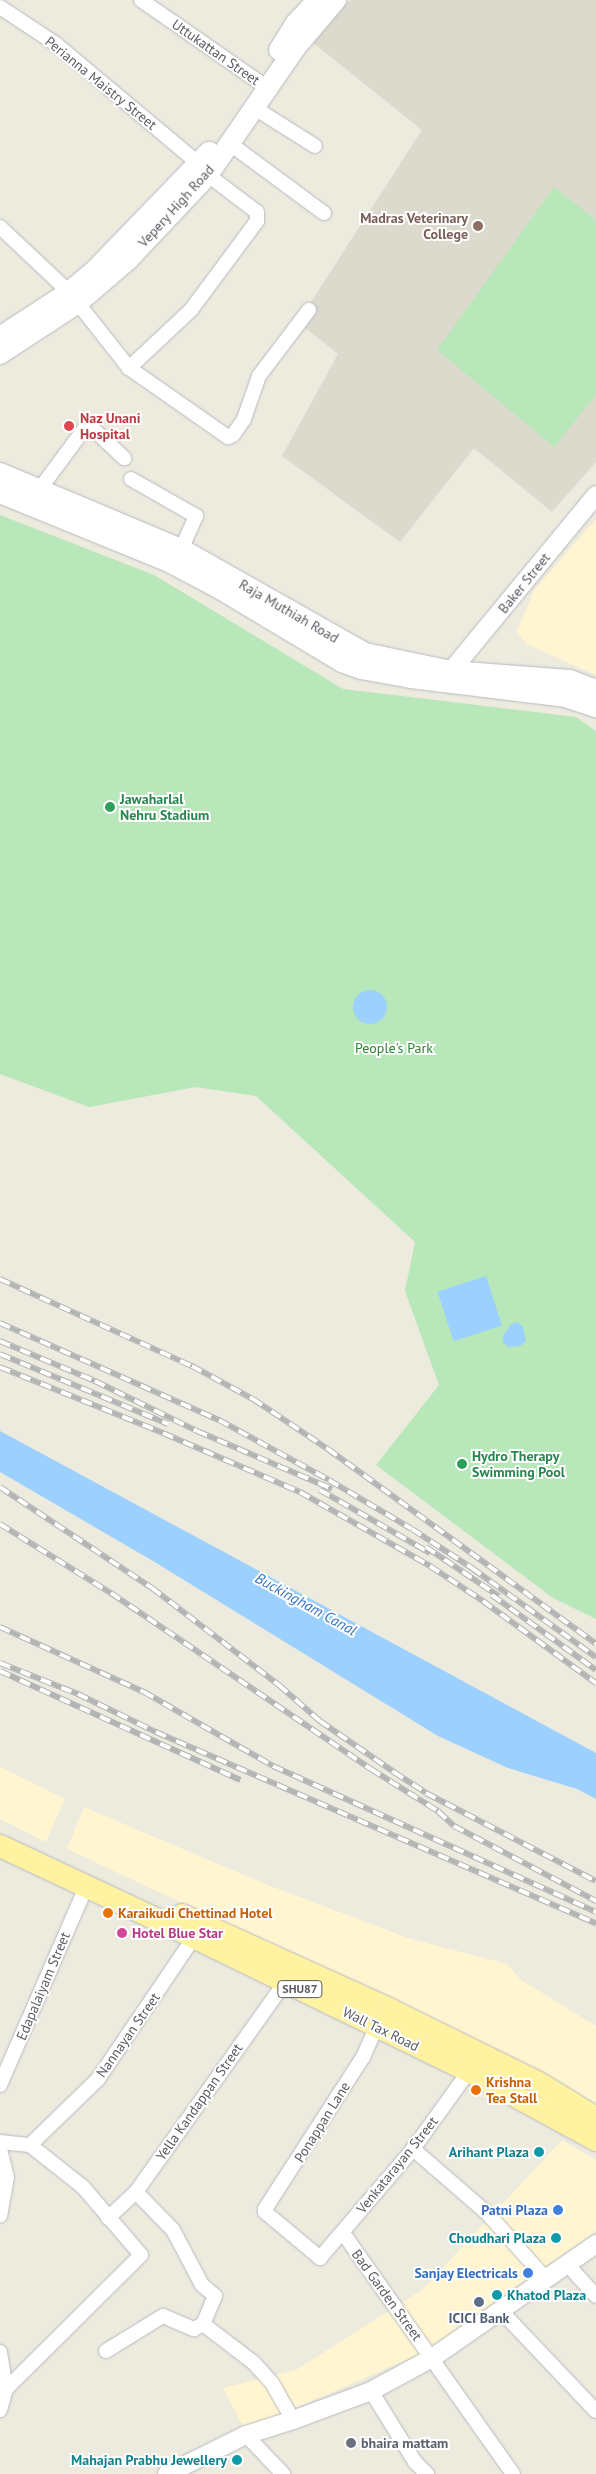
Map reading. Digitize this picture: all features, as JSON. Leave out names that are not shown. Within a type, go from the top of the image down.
[{"type":"main road","name":"Vepery High Road","points":[[0,341],[74,298],[128,260],[203,170],[229,144],[254,107],[262,84],[296,24],[317,0]]},
{"type":"main road","name":"Vepery High Road","points":[[203,170],[224,133],[262,84],[336,0]]},
{"type":"main road","name":"Raja Muthiah Road","points":[[0,473],[181,550],[363,661],[412,678],[566,696],[596,707]]},
{"type":"main road","name":"Raja Muthiah Road","points":[[0,493],[167,561],[220,589],[342,662],[363,661],[451,671],[570,680],[596,690]]},
{"type":"main road","name":"Wall Tax Road","points":[[0,1830],[391,2010],[537,2082],[596,2118]]},
{"type":"main road","name":"Wall Tax Road","points":[[0,1846],[194,1937],[376,2028],[469,2071],[596,2140]]},
{"type":"street","name":"Uttukattan Street","points":[[148,2],[262,84]]},
{"type":"street","name":"Perianna Maistry Street","points":[[0,7],[56,44],[203,170],[257,212],[257,221],[191,310],[130,368]]},
{"type":"street","points":[[254,107],[315,146]]},
{"type":"street","points":[[229,144],[324,214]]},
{"type":"street","points":[[0,227],[74,298],[130,368],[228,437],[233,435],[244,419],[259,376],[309,310]]},
{"type":"street","points":[[39,490],[88,424],[124,458]]},
{"type":"street","points":[[131,479],[196,516],[181,550]]},
{"type":"street","name":"Baker Street","points":[[451,671],[596,494]]},
{"type":"street","name":"Edapalaiyam Street","points":[[0,2085],[86,1887]]},
{"type":"street","name":"Nannayan Street","points":[[30,2145],[98,2078],[194,1937]]},
{"type":"street","name":"Yella Kandappan Street","points":[[108,2218],[136,2192],[285,1982]]},
{"type":"street","name":"Ponappan Lane","points":[[322,2258],[265,2212],[264,2209],[362,2057],[376,2028]]},
{"type":"street","name":"Venkatarayan Street","points":[[322,2258],[413,2149],[469,2071]]},
{"type":"street","points":[[0,2142],[30,2145],[83,2187],[141,2255],[6,2389]]},
{"type":"street","points":[[0,2149],[7,2177],[0,2215]]},
{"type":"street","points":[[413,2149],[488,2214],[546,2279]]},
{"type":"street","points":[[106,2351],[163,2316],[194,2329],[203,2324],[215,2296],[202,2285],[172,2230],[136,2192]]},
{"type":"street","name":"Bad Garden Street","points":[[343,2233],[513,2474]]},
{"type":"street","points":[[167,2474],[246,2435],[371,2391],[432,2358],[596,2244]]},
{"type":"street","points":[[567,2264],[596,2296]]},
{"type":"street","points":[[501,2311],[596,2411]]},
{"type":"street","points":[[203,2324],[254,2363],[272,2383],[293,2420]]},
{"type":"street","points":[[0,2352],[6,2389],[0,2410]]},
{"type":"street","points":[[371,2391],[415,2462],[427,2474]]},
{"type":"street","points":[[246,2435],[283,2474]]},
{"type":"shaded area","name":"Madras Veterinary College","points":[[350,0],[596,0],[596,462],[552,512],[474,448],[400,542],[282,456],[338,354],[298,322],[422,130],[307,38]]},
{"type":"shaded area","points":[[596,519],[596,675],[526,644],[517,631],[535,589]]},
{"type":"shaded area","points":[[0,1767],[65,1799],[46,1842],[0,1819]]},
{"type":"shaded area","points":[[84,1807],[265,1884],[411,1939],[507,1964],[521,1980],[596,2026],[596,2110],[499,2052],[67,1849]]},
{"type":"shaded area","points":[[562,2140],[596,2160],[596,2231],[420,2354],[245,2430],[223,2388],[296,2370],[422,2290]]},
{"type":"green space","points":[[554,187],[596,220],[596,395],[554,447],[437,350]]},
{"type":"green space","name":"People's Park","points":[[0,515],[154,575],[343,689],[576,717],[596,731],[596,1619],[553,1598],[376,1465],[439,1385],[405,1291],[415,1242],[256,1096],[196,1087],[89,1107],[0,1074]]},
{"type":"water","points":[[370,990],[377,991],[382,995],[386,1000],[386,1014],[382,1019],[377,1023],[370,1024],[363,1023],[358,1019],[354,1014],[353,1007],[354,1000],[358,995],[363,991]]},
{"type":"water","points":[[486,1276],[502,1325],[454,1341],[437,1292]]},
{"type":"water","points":[[518,1322],[523,1327],[526,1341],[520,1346],[508,1347],[503,1342],[503,1336],[511,1324]]},
{"type":"water","name":"Buckingham Canal","points":[[0,1431],[596,1753],[596,1799],[577,1789],[508,1768],[438,1736],[153,1561],[0,1472]]},
{"type":"railway","points":[[0,1279],[192,1366],[253,1399],[328,1449],[596,1644]]},
{"type":"railway","points":[[0,1323],[219,1420],[329,1480],[412,1529],[472,1568],[596,1657]]},
{"type":"railway","points":[[0,1341],[95,1381],[197,1431],[332,1489]]},
{"type":"railway","points":[[0,1354],[168,1424]]},
{"type":"railway","points":[[0,1367],[163,1433],[300,1492],[430,1566],[483,1601],[596,1683]]},
{"type":"railway","points":[[0,1487],[152,1588],[279,1685],[320,1721],[394,1772],[426,1793],[596,1881]]},
{"type":"railway","points":[[320,1490],[430,1553]]},
{"type":"railway","points":[[0,1524],[111,1593],[371,1769],[438,1811],[454,1826],[596,1901]]},
{"type":"railway","points":[[426,1547],[500,1597]]},
{"type":"railway","points":[[492,1595],[596,1670]]},
{"type":"railway","points":[[0,1627],[144,1692],[273,1766],[596,1912]]},
{"type":"railway","points":[[0,1663],[78,1694],[156,1732],[596,1923]]},
{"type":"railway","points":[[0,1671],[240,1780]]},
{"type":"place","name":"Madras Veterinary College","points":[[478,226]]},
{"type":"place","name":"Naz Unani Hospital","points":[[69,426]]},
{"type":"place","name":"Jawaharlal Nehru Stadium","points":[[110,807]]},
{"type":"place","name":"Hydro Therapy Swimming Pool","points":[[462,1464]]},
{"type":"place","name":"Karaikudi Chettinad Hotel","points":[[108,1913]]},
{"type":"place","name":"Hotel Blue Star","points":[[122,1933]]},
{"type":"place","name":"Krishna Tea Stall","points":[[476,2090]]},
{"type":"place","name":"Arihant Plaza","points":[[539,2152]]},
{"type":"place","name":"Patni Plaza","points":[[558,2210]]},
{"type":"place","name":"Choudhari Plaza","points":[[556,2238]]},
{"type":"place","name":"Sanjay Electricals","points":[[528,2273]]},
{"type":"place","name":"Khatod Plaza","points":[[497,2295]]},
{"type":"place","name":"ICICI Bank","points":[[479,2302]]},
{"type":"place","name":"bhaira mattam","points":[[351,2443]]},
{"type":"place","name":"Mahajan Prabhu Jewellery","points":[[237,2460]]}]
